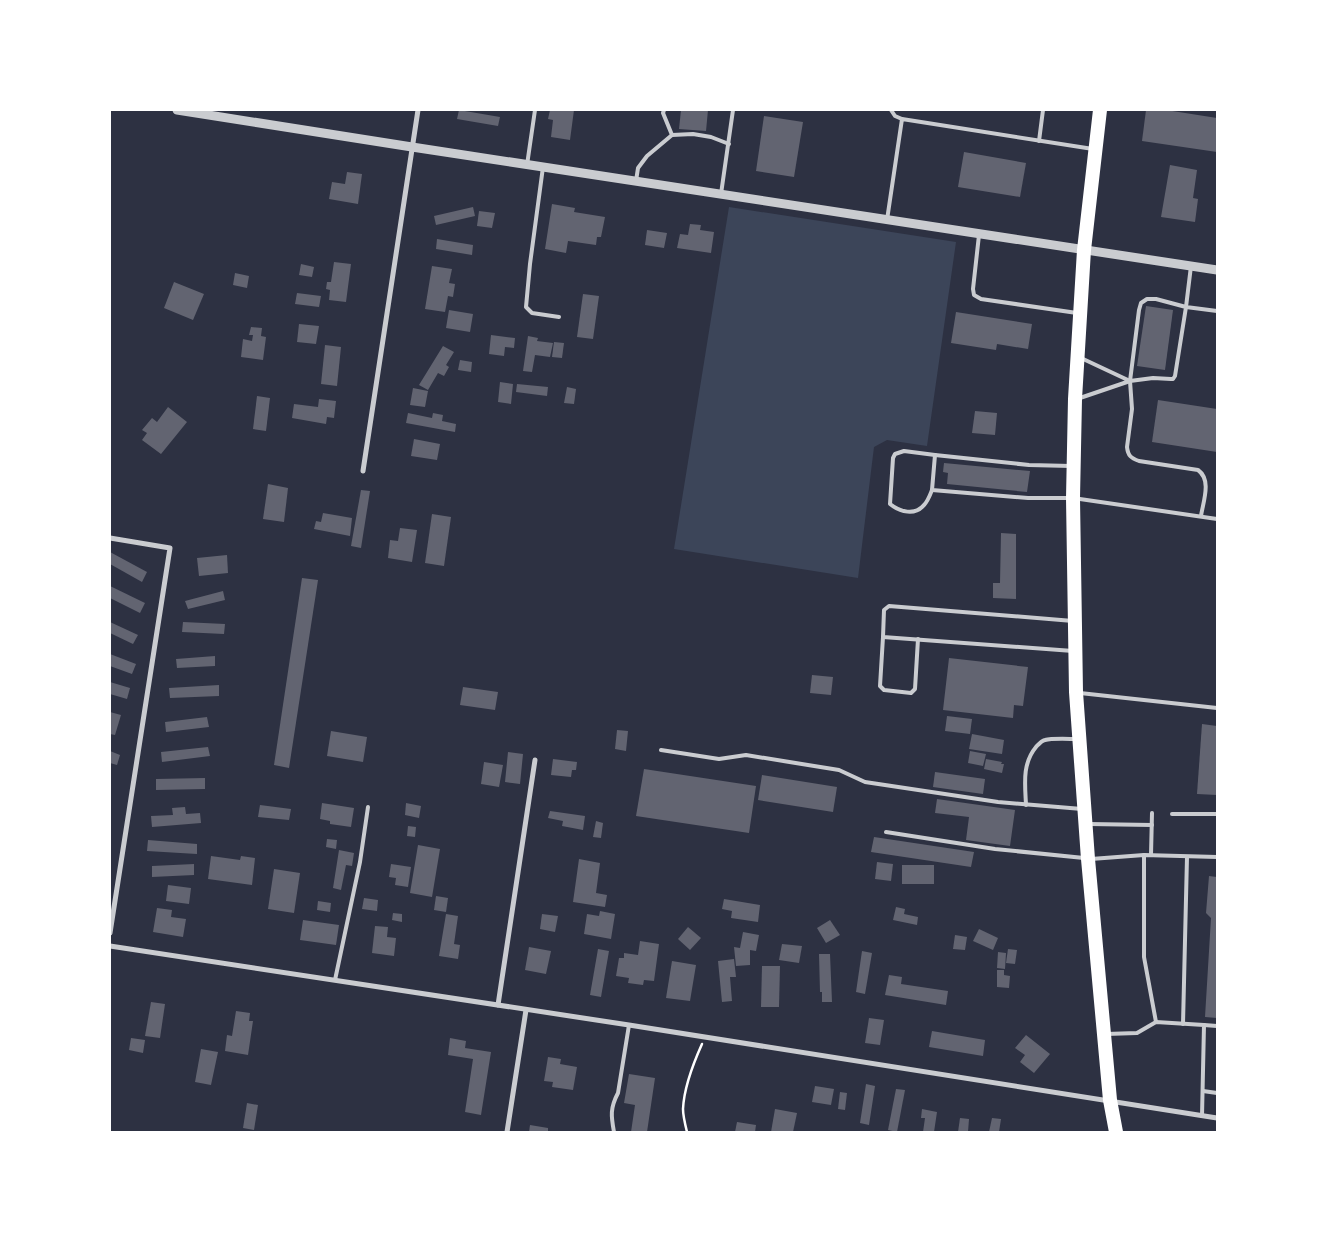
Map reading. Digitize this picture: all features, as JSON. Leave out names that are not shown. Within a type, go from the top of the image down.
[{"type":"highway","points":[[1100,110],[1084,250],[1075,399],[1073,498],[1075,652],[1076,692],[1088,859],[1110,1100],[1116,1132]]},
{"type":"street","points":[[177,110],[1217,270]]},
{"type":"street","points":[[363,471],[418,110]]},
{"type":"street","points":[[110,538],[170,548],[110,933]]},
{"type":"street","points":[[498,1005],[535,760]]},
{"type":"street","points":[[110,946],[629,1025],[1217,1118]]},
{"type":"street","points":[[507,1132],[526,1010]]},
{"type":"lane","points":[[527,165],[535,110]]},
{"type":"lane","points":[[664,110],[663,113],[672,135]]},
{"type":"lane","points":[[721,194],[734,110]]},
{"type":"lane","points":[[891,110],[895,116],[902,118],[1095,149]]},
{"type":"lane","points":[[1039,141],[1043,110]]},
{"type":"lane","points":[[886,220],[902,118]]},
{"type":"lane","points":[[636,182],[638,168],[647,156],[672,135],[693,134],[711,137],[729,144]]},
{"type":"lane","points":[[544,167],[526,306],[532,313],[559,317]]},
{"type":"lane","points":[[979,234],[974,295],[981,299],[1080,313]]},
{"type":"lane","points":[[1075,399],[1130,382],[1153,378],[1174,378],[1191,266]]},
{"type":"lane","points":[[1201,516],[1206,484],[1202,473],[1198,470],[1139,461],[1127,453],[1132,409],[1130,382],[1141,303],[1147,299],[1156,299],[1186,307],[1217,311]]},
{"type":"lane","points":[[1077,356],[1130,382]]},
{"type":"lane","points":[[935,455],[932,490],[925,504],[920,509],[910,512],[896,509],[890,504],[893,458],[895,454],[904,451],[1029,465],[1074,466]]},
{"type":"lane","points":[[932,490],[1028,498],[1073,498],[1217,519]]},
{"type":"lane","points":[[918,639],[915,689],[911,693],[884,690],[880,686],[884,610],[888,606],[1075,621]]},
{"type":"lane","points":[[883,636],[1075,652]]},
{"type":"lane","points":[[1076,692],[1217,708]]},
{"type":"lane","points":[[1026,804],[1026,765],[1032,752],[1045,740],[1079,738]]},
{"type":"lane","points":[[661,750],[719,759],[746,755],[839,770],[865,782],[998,802],[1084,809]]},
{"type":"lane","points":[[335,980],[360,862],[368,807]]},
{"type":"lane","points":[[1151,855],[1152,813]]},
{"type":"lane","points":[[1172,814],[1217,814]]},
{"type":"lane","points":[[1086,824],[1152,825]]},
{"type":"lane","points":[[886,832],[995,849],[1088,859],[1144,855],[1217,857]]},
{"type":"lane","points":[[1144,855],[1144,957],[1156,1022]]},
{"type":"lane","points":[[1182,1024],[1187,857]]},
{"type":"lane","points":[[1104,1034],[1137,1033],[1156,1022],[1217,1026]]},
{"type":"lane","points":[[614,1132],[611,1114],[613,1102],[618,1093],[629,1025]]},
{"type":"lane","points":[[1202,1116],[1204,1025]]},
{"type":"lane","points":[[1202,1091],[1217,1093]]},
{"type":"path","points":[[686,1132],[684,1118],[685,1098],[704,1038]]},
{"type":"shaded area","points":[[729,207],[956,242],[927,446],[887,440],[874,447],[858,578],[674,549]]},
{"type":"building","points":[[459,110],[500,117],[498,126],[457,119]]},
{"type":"building","points":[[550,110],[574,110],[570,140],[551,137],[553,120],[548,119]]},
{"type":"building","points":[[681,110],[708,110],[706,131],[679,129]]},
{"type":"building","points":[[1146,110],[1166,110],[1217,118],[1217,152],[1142,141]]},
{"type":"building","points":[[764,116],[803,122],[794,177],[756,171]]},
{"type":"building","points":[[964,152],[1026,163],[1020,197],[958,187]]},
{"type":"building","points":[[1170,165],[1197,170],[1193,198],[1198,199],[1195,222],[1161,217]]},
{"type":"building","points":[[347,172],[362,174],[358,204],[329,199],[332,182],[345,184]]},
{"type":"building","points":[[552,204],[575,208],[574,212],[605,217],[601,237],[597,237],[596,245],[568,241],[566,253],[545,249]]},
{"type":"building","points":[[473,207],[475,216],[436,225],[434,216]]},
{"type":"building","points":[[479,211],[495,213],[492,228],[477,226]]},
{"type":"building","points":[[690,224],[701,225],[700,230],[714,232],[711,253],[677,248],[680,234],[688,235]]},
{"type":"building","points":[[647,230],[667,233],[664,248],[645,245]]},
{"type":"building","points":[[437,239],[473,245],[472,255],[436,249]]},
{"type":"building","points":[[334,262],[351,264],[346,302],[329,300],[330,290],[326,289],[327,282],[331,282]]},
{"type":"building","points":[[301,264],[314,267],[312,277],[299,275]]},
{"type":"building","points":[[432,266],[452,269],[449,283],[455,284],[453,297],[448,296],[445,312],[425,309]]},
{"type":"building","points":[[235,273],[249,276],[247,288],[233,285]]},
{"type":"building","points":[[174,282],[204,294],[193,320],[164,308]]},
{"type":"building","points":[[297,293],[321,296],[319,307],[295,304]]},
{"type":"building","points":[[583,294],[599,296],[593,339],[577,337]]},
{"type":"building","points":[[1146,306],[1173,310],[1165,370],[1137,366]]},
{"type":"building","points":[[449,310],[473,314],[470,332],[446,328]]},
{"type":"building","points":[[956,312],[1032,324],[1028,349],[997,344],[996,350],[951,343]]},
{"type":"building","points":[[299,324],[319,326],[316,344],[297,342]]},
{"type":"building","points":[[251,327],[262,328],[261,336],[266,337],[263,360],[241,357],[243,339],[252,341],[253,335],[249,335]]},
{"type":"building","points":[[491,335],[515,338],[514,348],[505,347],[504,356],[489,354]]},
{"type":"building","points":[[528,336],[538,338],[537,341],[553,343],[550,357],[535,355],[532,372],[523,371]]},
{"type":"building","points":[[554,342],[564,343],[562,358],[552,357]]},
{"type":"building","points":[[325,345],[341,347],[337,386],[321,384]]},
{"type":"building","points":[[443,346],[454,352],[446,365],[449,367],[444,376],[438,373],[428,390],[419,385]]},
{"type":"building","points":[[460,360],[472,362],[471,372],[458,370]]},
{"type":"building","points":[[500,382],[513,384],[511,404],[498,402]]},
{"type":"building","points":[[517,384],[548,387],[547,396],[516,392]]},
{"type":"building","points":[[567,387],[576,389],[574,404],[564,403]]},
{"type":"building","points":[[413,388],[428,391],[425,407],[410,405]]},
{"type":"building","points":[[257,396],[270,398],[266,431],[253,429]]},
{"type":"building","points":[[319,399],[336,401],[334,418],[327,417],[326,424],[292,418],[294,404],[318,407]]},
{"type":"building","points":[[1158,400],[1217,409],[1217,452],[1152,442]]},
{"type":"building","points":[[168,407],[187,422],[161,454],[142,440],[147,433],[142,430],[152,418],[157,422]]},
{"type":"building","points":[[975,411],[997,413],[995,435],[972,433]]},
{"type":"building","points":[[408,413],[432,418],[433,413],[443,415],[442,421],[456,424],[455,432],[406,423]]},
{"type":"building","points":[[414,439],[440,444],[437,460],[411,456]]},
{"type":"building","points":[[944,463],[1030,471],[1027,492],[947,484],[948,473],[943,472]]},
{"type":"building","points":[[268,484],[288,488],[284,522],[263,519]]},
{"type":"building","points":[[361,490],[370,491],[361,548],[351,546]]},
{"type":"building","points":[[323,513],[352,518],[350,536],[314,529],[316,521],[321,522]]},
{"type":"building","points":[[432,514],[451,517],[444,566],[425,563]]},
{"type":"building","points":[[400,528],[417,530],[412,562],[388,558],[390,540],[398,541]]},
{"type":"building","points":[[1001,533],[1016,534],[1016,599],[993,598],[993,583],[1000,583]]},
{"type":"building","points":[[110,552],[147,572],[142,582],[110,564]]},
{"type":"building","points":[[227,555],[228,573],[199,576],[197,558]]},
{"type":"building","points":[[302,578],[318,580],[289,768],[274,765]]},
{"type":"building","points":[[110,586],[145,603],[140,613],[110,598]]},
{"type":"building","points":[[223,591],[225,600],[188,609],[185,601]]},
{"type":"building","points":[[110,622],[138,635],[133,644],[110,633]]},
{"type":"building","points":[[183,622],[225,624],[224,634],[182,632]]},
{"type":"building","points":[[110,654],[136,664],[132,674],[110,666]]},
{"type":"building","points":[[215,656],[215,666],[177,668],[176,659]]},
{"type":"building","points":[[949,658],[1028,667],[1023,706],[1014,705],[1013,718],[943,710]]},
{"type":"building","points":[[812,675],[833,677],[831,695],[810,693]]},
{"type":"building","points":[[110,682],[130,688],[127,699],[110,694]]},
{"type":"building","points":[[219,685],[219,696],[170,698],[169,688]]},
{"type":"building","points":[[463,687],[498,692],[495,710],[460,705]]},
{"type":"building","points":[[110,712],[121,715],[115,735],[110,734]]},
{"type":"building","points":[[947,716],[972,719],[970,734],[945,731]]},
{"type":"building","points":[[207,717],[209,727],[166,732],[165,722]]},
{"type":"building","points":[[1202,724],[1217,726],[1217,795],[1197,794]]},
{"type":"building","points":[[617,730],[628,731],[626,751],[615,749]]},
{"type":"building","points":[[331,731],[367,737],[363,762],[327,756]]},
{"type":"building","points":[[972,734],[1004,740],[1002,754],[969,749]]},
{"type":"building","points":[[208,747],[210,756],[162,762],[161,752]]},
{"type":"building","points":[[110,751],[120,755],[117,765],[110,763]]},
{"type":"building","points":[[970,751],[986,754],[983,766],[968,763]]},
{"type":"building","points":[[508,752],[523,754],[520,784],[505,782]]},
{"type":"building","points":[[553,759],[577,762],[576,770],[572,770],[571,777],[551,775]]},
{"type":"building","points":[[986,759],[1002,762],[1001,764],[1004,764],[1002,773],[984,769]]},
{"type":"building","points":[[484,762],[503,765],[499,787],[481,784]]},
{"type":"building","points":[[644,769],[756,786],[749,833],[636,816]]},
{"type":"building","points":[[935,772],[985,779],[983,794],[933,787]]},
{"type":"building","points":[[762,775],[837,787],[833,812],[758,800]]},
{"type":"building","points":[[205,778],[205,789],[156,790],[156,779]]},
{"type":"building","points":[[937,799],[1015,810],[1010,846],[966,840],[969,817],[935,813]]},
{"type":"building","points":[[322,803],[354,808],[351,827],[330,824],[330,821],[320,819]]},
{"type":"building","points":[[406,803],[421,806],[419,818],[405,815]]},
{"type":"building","points":[[260,805],[291,809],[289,820],[258,817]]},
{"type":"building","points":[[185,807],[186,814],[200,813],[201,823],[152,827],[151,816],[173,815],[172,808]]},
{"type":"building","points":[[550,811],[585,816],[583,830],[562,826],[563,821],[548,818]]},
{"type":"building","points":[[596,821],[603,823],[601,838],[593,837]]},
{"type":"building","points":[[408,826],[416,827],[415,837],[407,836]]},
{"type":"building","points":[[874,837],[974,852],[971,867],[871,852]]},
{"type":"building","points":[[327,839],[337,840],[336,849],[326,847]]},
{"type":"building","points":[[148,840],[197,844],[197,854],[147,851]]},
{"type":"building","points":[[418,845],[440,849],[432,897],[410,893]]},
{"type":"building","points":[[339,850],[354,853],[352,866],[346,865],[341,890],[333,888]]},
{"type":"building","points":[[211,856],[240,860],[241,856],[255,858],[252,885],[208,879]]},
{"type":"building","points":[[579,859],[600,863],[596,893],[607,895],[605,907],[573,902]]},
{"type":"building","points":[[877,862],[893,864],[891,881],[875,879]]},
{"type":"building","points":[[194,864],[194,875],[152,877],[152,866]]},
{"type":"building","points":[[391,864],[411,867],[408,887],[395,885],[396,878],[389,877]]},
{"type":"building","points":[[902,865],[934,865],[934,884],[902,884]]},
{"type":"building","points":[[274,869],[300,873],[294,913],[268,909]]},
{"type":"building","points":[[1209,876],[1217,877],[1217,1018],[1205,1017],[1211,918],[1206,913]]},
{"type":"building","points":[[168,885],[191,888],[189,904],[166,901]]},
{"type":"building","points":[[436,896],[448,898],[446,912],[434,910]]},
{"type":"building","points":[[364,898],[378,900],[377,911],[362,909]]},
{"type":"building","points":[[724,899],[760,905],[758,922],[731,918],[732,911],[722,909]]},
{"type":"building","points":[[318,901],[331,903],[330,912],[317,910]]},
{"type":"building","points":[[896,907],[905,909],[904,914],[918,917],[917,925],[893,920]]},
{"type":"building","points":[[157,908],[172,910],[171,917],[186,919],[183,937],[153,932]]},
{"type":"building","points":[[600,911],[615,914],[611,939],[584,934],[587,914],[599,916]]},
{"type":"building","points":[[393,913],[402,914],[402,922],[392,920]]},
{"type":"building","points":[[446,914],[458,916],[454,944],[460,945],[458,959],[439,956]]},
{"type":"building","points":[[542,914],[558,916],[555,932],[540,929]]},
{"type":"building","points":[[303,920],[339,925],[336,945],[300,940]]},
{"type":"building","points":[[830,920],[840,935],[826,943],[817,928]]},
{"type":"building","points":[[375,926],[388,927],[387,937],[396,938],[394,956],[372,953]]},
{"type":"building","points":[[688,927],[701,938],[690,950],[678,939]]},
{"type":"building","points":[[979,929],[998,938],[993,950],[973,941]]},
{"type":"building","points":[[743,932],[759,935],[756,951],[750,950],[750,965],[736,966],[734,947],[740,948]]},
{"type":"building","points":[[955,935],[967,937],[965,950],[953,949]]},
{"type":"building","points":[[640,941],[659,944],[654,981],[644,980],[643,985],[628,983],[629,978],[616,976],[619,958],[624,958],[624,953],[638,955]]},
{"type":"building","points":[[782,944],[802,946],[799,963],[779,960]]},
{"type":"building","points":[[529,947],[551,951],[546,974],[525,970]]},
{"type":"building","points":[[598,949],[609,951],[601,997],[590,995]]},
{"type":"building","points":[[1008,949],[1017,950],[1015,964],[1006,963]]},
{"type":"building","points":[[862,951],[872,953],[865,994],[856,992]]},
{"type":"building","points":[[998,952],[1006,953],[1005,969],[997,968]]},
{"type":"building","points":[[819,954],[830,954],[832,1002],[822,1002]]},
{"type":"building","points":[[734,959],[736,977],[730,977],[732,1001],[722,1002],[718,961]]},
{"type":"building","points":[[672,961],[696,965],[690,1001],[666,998]]},
{"type":"building","points":[[762,966],[780,966],[779,1007],[761,1007]]},
{"type":"building","points":[[997,970],[1004,970],[1004,975],[1010,976],[1009,988],[997,987]]},
{"type":"building","points":[[889,975],[902,977],[901,984],[948,991],[946,1005],[885,995]]},
{"type":"building","points":[[151,1002],[165,1004],[160,1038],[145,1036]]},
{"type":"building","points":[[236,1011],[250,1013],[249,1021],[253,1021],[248,1055],[225,1051],[227,1035],[232,1036]]},
{"type":"building","points":[[869,1018],[884,1020],[880,1045],[865,1043]]},
{"type":"building","points":[[932,1031],[985,1040],[983,1056],[929,1047]]},
{"type":"building","points":[[1026,1035],[1050,1054],[1034,1073],[1020,1062],[1025,1055],[1015,1048]]},
{"type":"building","points":[[131,1038],[145,1040],[143,1053],[129,1050]]},
{"type":"building","points":[[450,1038],[466,1041],[465,1048],[491,1052],[481,1115],[465,1112],[473,1059],[448,1055]]},
{"type":"building","points":[[201,1049],[218,1052],[211,1085],[195,1082]]},
{"type":"building","points":[[548,1057],[561,1059],[560,1064],[577,1067],[573,1090],[552,1087],[553,1082],[544,1081]]},
{"type":"building","points":[[629,1074],[655,1078],[647,1132],[631,1132],[635,1105],[624,1103]]},
{"type":"building","points":[[866,1084],[875,1086],[869,1125],[860,1123]]},
{"type":"building","points":[[815,1086],[834,1089],[831,1105],[812,1102]]},
{"type":"building","points":[[896,1089],[905,1090],[897,1132],[888,1130]]},
{"type":"building","points":[[840,1092],[847,1093],[845,1110],[838,1109]]},
{"type":"building","points":[[247,1103],[258,1105],[254,1130],[243,1128]]},
{"type":"building","points":[[775,1109],[797,1113],[793,1132],[771,1132]]},
{"type":"building","points":[[922,1109],[937,1112],[934,1132],[923,1132],[925,1118],[921,1118]]},
{"type":"building","points":[[960,1118],[969,1119],[968,1132],[958,1132]]},
{"type":"building","points":[[992,1118],[1001,1119],[999,1132],[989,1132]]},
{"type":"building","points":[[737,1122],[756,1125],[755,1132],[735,1132]]},
{"type":"building","points":[[530,1125],[548,1128],[548,1132],[529,1132]]}]
